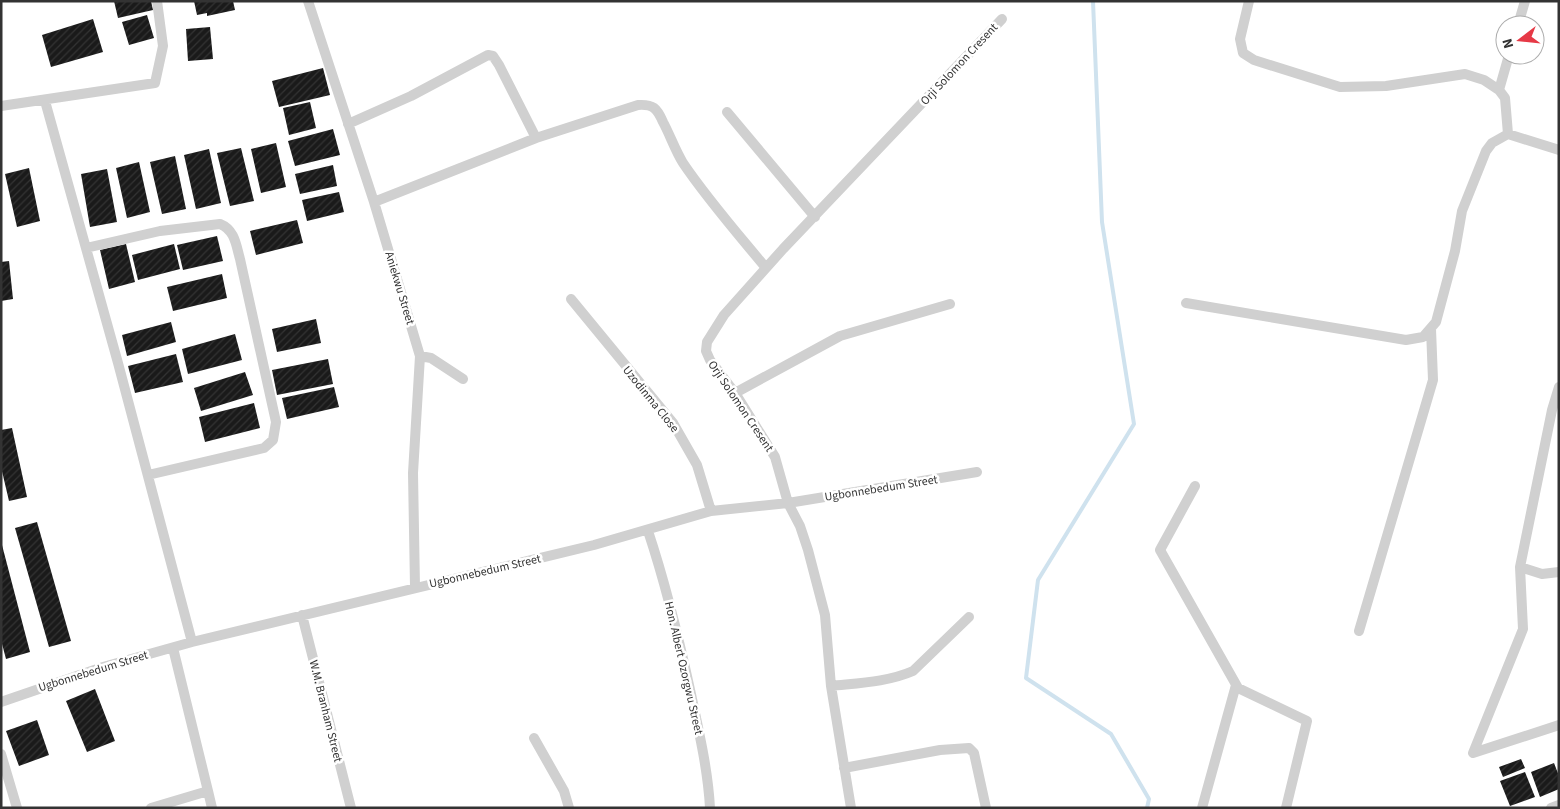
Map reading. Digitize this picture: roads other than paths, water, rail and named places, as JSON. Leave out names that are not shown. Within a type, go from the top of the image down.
[{"type":"street","points":[[1,106],[45,101],[155,83],[163,46],[157,1]]},
{"type":"street","name":"Aniekwu Street","points":[[308,1],[374,202],[420,356],[413,474],[415,587]]},
{"type":"street","points":[[1249,1],[1240,39],[1243,53],[1262,63],[1340,87],[1386,86],[1465,74],[1484,80],[1499,90],[1505,98],[1508,108],[1508,134]]},
{"type":"street","points":[[1521,15],[1525,1]]},
{"type":"street","name":"Orji Solomon Cresent","points":[[851,808],[831,686],[825,615],[808,550],[800,526],[788,503],[775,457],[735,393],[710,360],[706,351],[707,342],[724,314],[766,268],[1002,19]]},
{"type":"street","points":[[348,124],[410,96],[488,55],[493,56],[499,65],[536,138]]},
{"type":"street","points":[[1499,90],[1507,65]]},
{"type":"street","points":[[45,101],[192,642]]},
{"type":"street","points":[[374,202],[536,138],[638,105],[654,106],[682,162],[766,268]]},
{"type":"street","points":[[727,112],[815,217]]},
{"type":"street","points":[[1186,303],[1406,340],[1423,337],[1436,322],[1456,251],[1462,211],[1486,151],[1492,143],[1508,134],[1559,150]]},
{"type":"street","points":[[86,248],[160,230],[220,224],[228,228],[234,237],[276,422],[272,440],[264,448],[148,475]]},
{"type":"street","name":"Uzodinma Close","points":[[571,299],[673,423],[697,464],[711,511]]},
{"type":"street","points":[[735,393],[840,336],[950,304]]},
{"type":"street","points":[[1359,631],[1433,380],[1431,329]]},
{"type":"street","points":[[420,356],[431,358],[463,379]]},
{"type":"street","points":[[1559,387],[1520,567],[1523,629],[1473,753],[1559,725]]},
{"type":"street","name":"Ugbonnebedum Street","points":[[1,702],[103,667],[192,642],[648,531],[711,511],[788,503],[977,472]]},
{"type":"street","points":[[1195,486],[1160,550],[1238,688],[1307,721],[1286,808]]},
{"type":"street","name":"Hon. Albert Ozorgwu Street","points":[[648,531],[680,646],[701,740],[710,808]]},
{"type":"street","points":[[1520,567],[1542,574],[1559,572]]},
{"type":"street","name":"W.M. Branham Street","points":[[302,615],[351,808]]},
{"type":"street","points":[[831,686],[881,680],[913,671],[969,617]]},
{"type":"street","points":[[173,648],[212,808]]},
{"type":"street","points":[[1202,808],[1236,685]]},
{"type":"street","points":[[534,738],[564,791],[569,808]]},
{"type":"street","points":[[844,768],[921,754],[969,748],[974,753],[986,808]]},
{"type":"street","points":[[1,754],[16,808]]},
{"type":"street","points":[[150,808],[208,791]]},
{"type":"street","points":[[1551,808],[1559,805]]},
{"type":"waterway","points":[[1093,1],[1102,222],[1134,424],[1038,580],[1026,678],[1111,734],[1149,799],[1147,808]]}]
